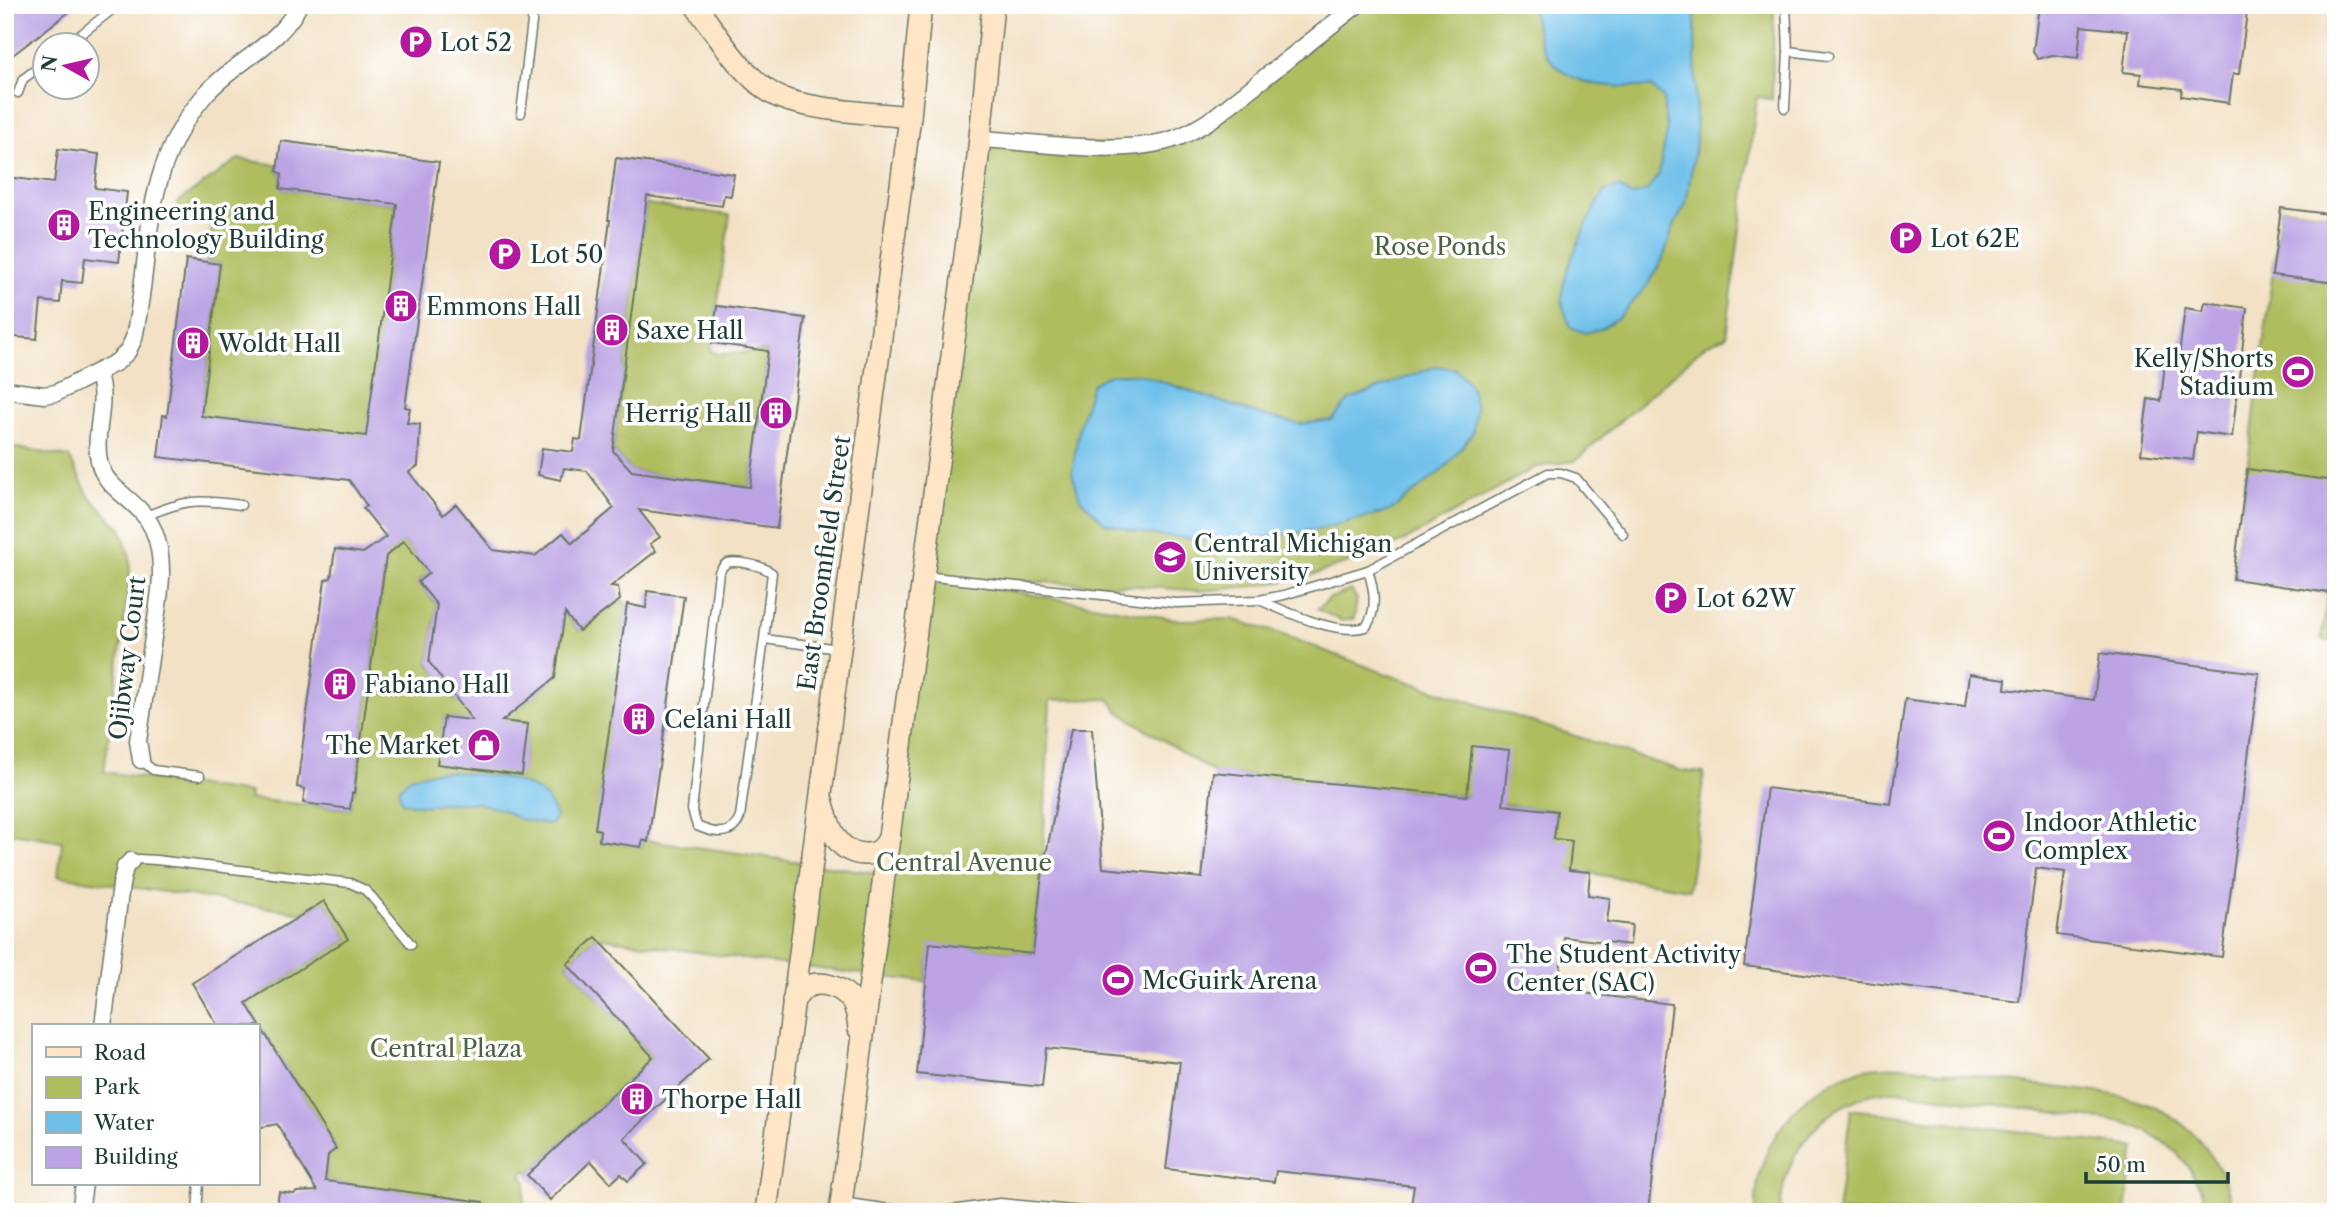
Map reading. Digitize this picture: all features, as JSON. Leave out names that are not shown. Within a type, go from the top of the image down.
[{"type":"main road","points":[[695,5],[743,66],[759,83],[781,98],[806,104],[910,117]]},
{"type":"main road","name":"East Broomfield Street","points":[[766,1212],[910,117],[921,5]]},
{"type":"main road","points":[[841,1207],[980,139],[993,5]]},
{"type":"main road","points":[[820,795],[832,833],[847,850],[861,854],[877,853],[890,836]]},
{"type":"main road","points":[[793,1000],[811,985],[841,989],[856,1008],[861,1055]]},
{"type":"street","points":[[5,390],[44,395],[56,393],[97,373],[124,355],[134,338],[154,197],[164,160],[177,133],[206,94],[280,32],[294,16],[299,5]]},
{"type":"street","points":[[980,139],[1105,147],[1166,142],[1188,134],[1212,119],[1357,5]]},
{"type":"street","name":"Ojibway Court","points":[[97,373],[103,390],[97,446],[101,468],[110,482],[146,516],[159,545],[161,575],[138,741],[141,760]]},
{"type":"street","points":[[103,1024],[121,885],[125,867],[131,861]]},
{"type":"street","points":[[80,1212],[84,1186]]},
{"type":"lane","points":[[84,32],[118,5]]},
{"type":"lane","points":[[521,114],[534,5]]},
{"type":"lane","points":[[1785,108],[1788,51],[1786,5]]},
{"type":"lane","points":[[1788,51],[1828,56]]},
{"type":"lane","points":[[18,93],[23,79],[32,72]]},
{"type":"lane","points":[[924,576],[1176,603],[1259,600],[1284,596],[1368,570],[1548,473],[1561,473],[1576,478],[1623,534]]},
{"type":"lane","points":[[146,516],[178,503],[191,501],[206,500],[241,505]]},
{"type":"lane","points":[[729,563],[762,566],[772,573],[764,639],[740,817],[731,831],[705,829],[697,826],[692,810],[719,572],[724,565],[729,563]]},
{"type":"lane","points":[[1259,600],[1319,623],[1353,631],[1366,627],[1373,613],[1368,570]]},
{"type":"lane","points":[[764,639],[839,649]]},
{"type":"lane","points":[[141,760],[157,771],[200,776]]},
{"type":"lane","points":[[131,861],[156,860],[350,883],[371,896],[411,944]]},
{"type":"lane","points":[[197,1212],[199,1186]]},
{"type":"lane","points":[[938,1212],[1000,1203],[1093,1212]]},
{"type":"lane","points":[[841,1207],[911,1212]]},
{"type":"green space","points":[[1357,5],[1774,5],[1772,99],[1757,97],[1726,337],[1707,344],[1575,461],[1536,467],[1404,541],[1303,578],[1202,591],[934,578],[1181,620],[1232,619],[1281,634],[1389,675],[1682,771],[1704,773],[1689,889],[1569,870],[1554,839],[1556,811],[1503,805],[1467,796],[1213,772],[1119,712],[1109,699],[1050,700],[1042,875],[1033,954],[931,944],[926,982],[596,937],[567,964],[653,1057],[529,1173],[526,1170],[521,1175],[526,1181],[523,1208],[325,1181],[328,1155],[336,1149],[246,1003],[348,939],[324,901],[304,913],[58,876],[62,841],[5,832],[5,446],[69,457],[89,496],[121,529],[130,557],[130,577],[104,772],[250,793],[249,799],[350,809],[352,793],[355,792],[384,572],[365,569],[404,541],[429,573],[418,582],[437,605],[429,663],[456,701],[477,706],[476,721],[444,717],[438,764],[522,771],[528,724],[495,720],[515,710],[555,678],[563,625],[560,620],[566,615],[579,631],[620,600],[627,604],[596,828],[600,830],[600,841],[641,847],[643,840],[662,842],[884,874],[980,139],[1134,146],[1212,119]]},
{"type":"green space","points":[[238,159],[278,165],[277,171],[282,174],[281,189],[397,204],[367,437],[201,416],[220,264],[207,262],[212,224],[176,219],[178,202]]},
{"type":"green space","points":[[646,204],[730,215],[711,351],[719,354],[768,351],[750,487],[632,471],[613,451]]},
{"type":"green space","name":"Kelly/Shorts Stadium","points":[[2281,208],[2336,215],[2336,642],[2321,640],[2328,593],[2233,579]]},
{"type":"green space","points":[[1351,590],[1357,599],[1354,619],[1342,621],[1317,609],[1330,598]]},
{"type":"green space","points":[[1904,1066],[2112,1095],[2156,1108],[2195,1136],[2212,1157],[2226,1183],[2232,1212],[2208,1212],[2196,1180],[2179,1155],[2155,1136],[2124,1122],[1896,1091],[1872,1094],[1833,1112],[1805,1139],[1795,1155],[1782,1192],[1780,1212],[1756,1212],[1762,1165],[1784,1123],[1800,1105],[1818,1090],[1861,1070]]},
{"type":"green space","points":[[1851,1109],[2135,1147],[2126,1212],[1837,1212]]},
{"type":"water","points":[[1532,5],[1695,5],[1696,142],[1686,204],[1673,228],[1663,259],[1647,286],[1618,318],[1600,329],[1585,333],[1570,327],[1563,307],[1562,290],[1571,261],[1605,191],[1619,187],[1632,196],[1647,191],[1659,174],[1667,131],[1663,98],[1651,87],[1590,83],[1563,71],[1543,48]]},
{"type":"water","points":[[1436,366],[1456,369],[1470,385],[1476,407],[1473,433],[1444,469],[1390,511],[1317,530],[1226,543],[1147,534],[1105,523],[1080,499],[1072,472],[1079,427],[1092,384],[1110,374],[1140,374],[1257,414],[1299,424],[1332,420],[1349,400]]},
{"type":"water","points":[[438,771],[494,776],[523,784],[545,797],[556,816],[551,825],[519,819],[503,810],[477,803],[425,806],[402,802],[398,790],[410,777]]},
{"type":"building","points":[[5,5],[78,5],[43,32],[32,32],[32,40],[5,61]]},
{"type":"building","points":[[2039,5],[2248,5],[2239,74],[2233,74],[2229,103],[2181,96],[2182,89],[2140,84],[2141,74],[2123,72],[2128,31],[2081,26],[2078,58],[2052,55],[2038,59],[2033,52]]},
{"type":"building","points":[[281,141],[439,162],[405,407],[410,408],[407,423],[420,424],[418,466],[409,472],[443,515],[456,504],[493,550],[535,556],[563,533],[572,543],[614,508],[587,471],[564,468],[561,480],[538,475],[542,448],[573,452],[575,439],[581,440],[616,158],[734,174],[731,196],[724,195],[722,206],[647,196],[613,451],[632,471],[750,487],[768,351],[712,343],[717,306],[805,318],[777,528],[639,510],[660,537],[650,544],[656,551],[611,586],[618,587],[620,600],[579,631],[565,613],[555,678],[502,721],[528,724],[522,775],[437,764],[444,717],[472,720],[429,662],[437,605],[418,582],[429,573],[404,541],[386,556],[350,809],[303,803],[305,789],[297,787],[325,580],[331,578],[335,549],[363,553],[386,537],[363,508],[367,506],[349,480],[158,457],[163,415],[167,416],[186,259],[220,264],[201,416],[366,436],[397,204],[280,189],[282,174],[277,171]]},
{"type":"building","name":"Engineering and Technology Building","points":[[58,149],[99,154],[95,188],[127,192],[119,262],[85,258],[82,283],[62,281],[60,303],[41,301],[37,339],[5,336],[5,177],[54,183]]},
{"type":"building","points":[[2281,208],[2336,215],[2336,283],[2272,275]]},
{"type":"building","points":[[2205,302],[2247,308],[2232,437],[2197,432],[2193,460],[2141,454],[2148,399],[2161,401],[2165,362],[2178,363],[2185,308],[2203,311]]},
{"type":"building","points":[[2247,469],[2336,481],[2336,594],[2233,579]]},
{"type":"building","name":"Celani Hall","points":[[647,591],[684,596],[648,842],[643,840],[641,847],[599,841],[600,830],[595,829],[627,604],[646,608]]},
{"type":"building","name":"Indoor Athletic Complex","points":[[2100,653],[2259,673],[2222,957],[2057,935],[2065,872],[2036,868],[2019,1002],[1744,966],[1767,788],[1891,804],[1905,699],[1965,707],[1969,674],[2006,679],[2005,689],[2094,700]]},
{"type":"building","points":[[1071,729],[1092,729],[1103,868],[1202,878],[1213,772],[1467,796],[1472,746],[1509,750],[1503,805],[1557,811],[1554,839],[1572,841],[1569,870],[1590,872],[1588,895],[1610,898],[1607,922],[1632,925],[1630,945],[1564,937],[1558,990],[1672,1004],[1648,1212],[1410,1212],[1414,1186],[1276,1171],[1274,1182],[1166,1169],[1180,1062],[1046,1048],[1042,1087],[917,1074],[930,943],[1033,954],[1042,875]]},
{"type":"building","points":[[324,901],[348,939],[246,1003],[259,1024],[217,1024],[192,983]]},
{"type":"building","name":"Thorpe Hall","points":[[596,937],[709,1059],[624,1138],[647,1164],[628,1181],[621,1174],[611,1183],[591,1161],[550,1200],[527,1175],[653,1057],[567,964]]},
{"type":"building","points":[[259,1024],[336,1149],[328,1155],[325,1181],[483,1202],[483,1212],[276,1212],[279,1192],[294,1194],[317,1191],[277,1124],[259,1128]]},
{"type":"place","name":"Lot 52","points":[[416,42]]},
{"type":"place","name":"Engineering and Technology Building","points":[[64,225]]},
{"type":"place","name":"Lot 62E","points":[[1906,238]]},
{"type":"place","name":"Lot 50","points":[[505,254]]},
{"type":"place","name":"Emmons Hall","points":[[401,306]]},
{"type":"place","name":"Saxe Hall","points":[[612,330]]},
{"type":"place","name":"Woldt Hall","points":[[193,343]]},
{"type":"place","name":"Kelly/Shorts Stadium","points":[[2298,372]]},
{"type":"place","name":"Herrig Hall","points":[[776,413]]},
{"type":"place","name":"Central Michigan University","points":[[1170,557]]},
{"type":"place","name":"Lot 62W","points":[[1671,598]]},
{"type":"place","name":"Fabiano Hall","points":[[340,684]]},
{"type":"place","name":"Celani Hall","points":[[639,719]]},
{"type":"place","name":"The Market","points":[[484,745]]},
{"type":"place","name":"Indoor Athletic Complex","points":[[1999,836]]},
{"type":"place","name":"The Student Activity Center (SAC)","points":[[1481,968]]},
{"type":"place","name":"McGuirk Arena","points":[[1118,980]]},
{"type":"place","name":"Thorpe Hall","points":[[637,1099]]},
{"type":"park label","name":"Rose Ponds","points":[[1440,246]]},
{"type":"park label","name":"Central Avenue","points":[[964,862]]},
{"type":"park label","name":"Central Plaza","points":[[446,1048]]}]
